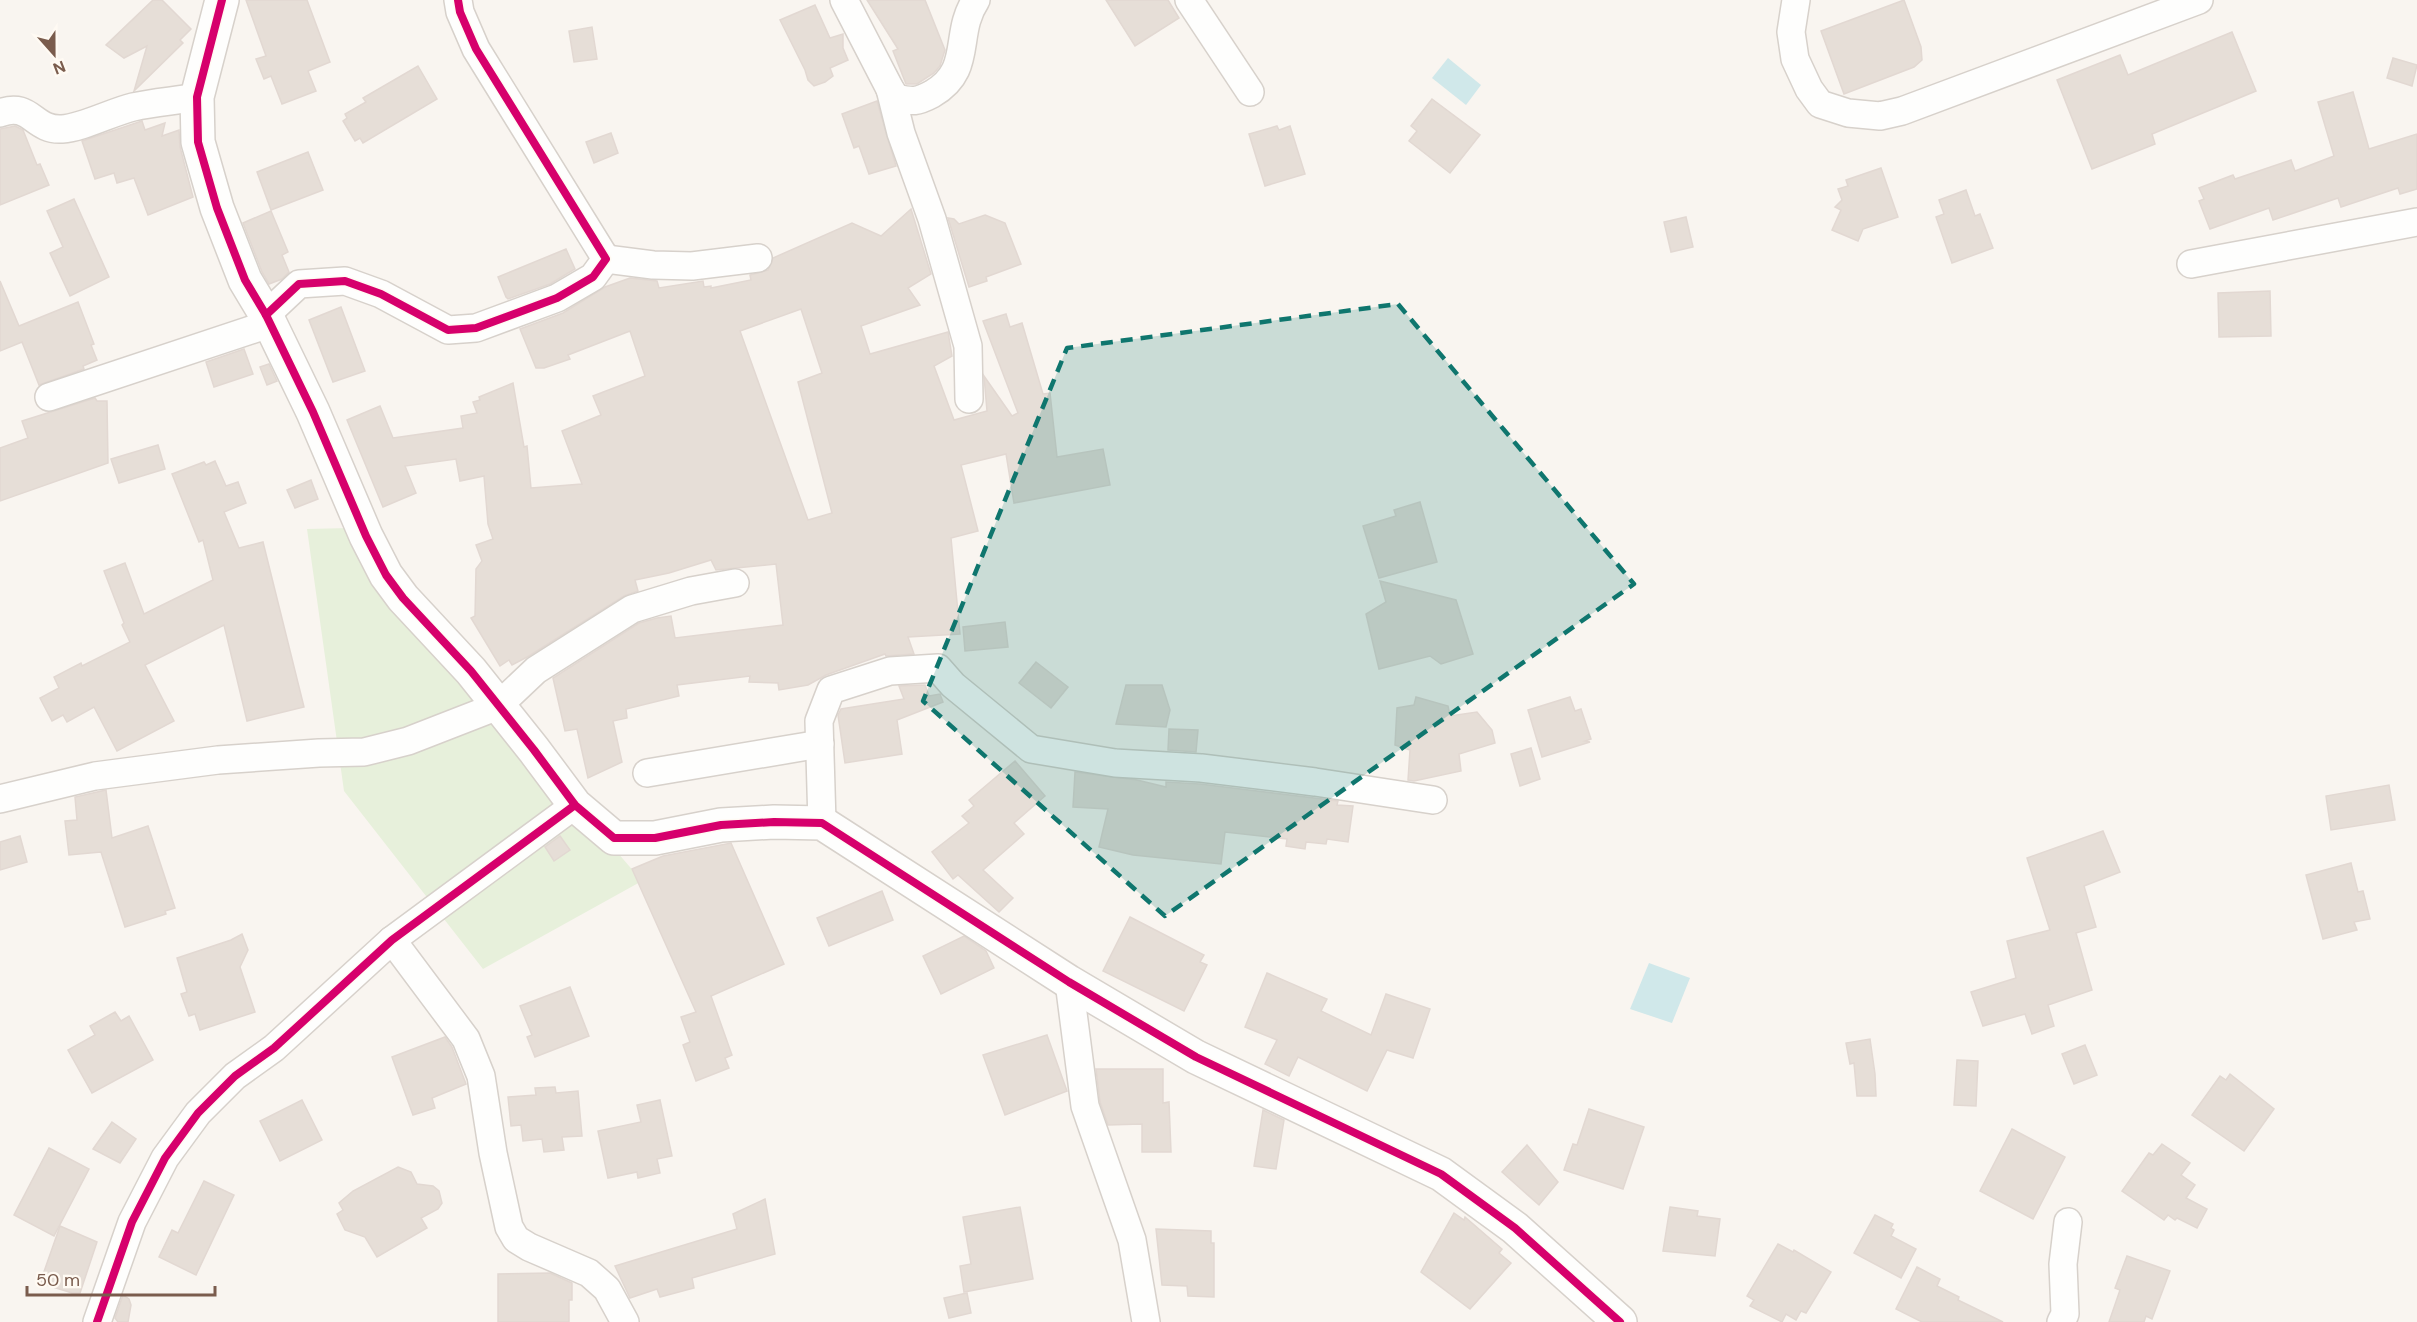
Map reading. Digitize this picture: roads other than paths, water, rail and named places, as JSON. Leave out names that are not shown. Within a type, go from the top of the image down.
[{"type":"street","points":[[222,0],[197,97],[198,142],[216,208],[245,280],[313,412],[366,536],[386,575],[403,597],[471,671],[575,805],[614,838],[655,838],[721,825],[822,823],[1069,982],[1196,1057],[1441,1174],[1515,1228],[1620,1322]]},
{"type":"street","points":[[458,0],[460,12],[476,50],[606,259]]},
{"type":"street","points":[[844,0],[896,98],[919,101],[939,90],[953,77],[960,60],[966,18],[976,0]]},
{"type":"street","points":[[1189,0],[1250,92]]},
{"type":"street","points":[[1796,0],[1791,32],[1795,59],[1809,88],[1820,104],[1848,113],[1880,116],[1902,111],[2199,0]]},
{"type":"street","points":[[890,89],[901,133],[932,219],[968,346],[969,399]]},
{"type":"street","points":[[0,113],[10,109],[27,112],[43,127],[63,129],[133,107],[197,97]]},
{"type":"street","points":[[2191,264],[2417,222]]},
{"type":"street","points":[[606,259],[653,265],[692,266],[758,258]]},
{"type":"street","points":[[49,397],[267,319],[299,284],[345,281],[381,294],[448,330],[476,328],[557,298],[593,277],[606,259]]},
{"type":"street","points":[[0,799],[95,776],[218,760],[364,752],[408,741],[498,706],[536,670],[633,609],[690,591],[735,583]]},
{"type":"street","points":[[822,823],[819,721],[831,690],[890,672],[938,668],[953,685],[1031,749],[1115,763],[1201,768],[1433,800]]},
{"type":"street","points":[[647,773],[820,744]]},
{"type":"street","points":[[97,1322],[132,1222],[165,1158],[198,1113],[235,1076],[274,1047],[392,940],[575,805]]},
{"type":"street","points":[[392,940],[466,1039],[470,1048],[481,1076],[509,1227],[516,1239],[589,1273],[607,1289],[625,1322]]},
{"type":"street","points":[[1069,982],[1085,1106],[1132,1240],[1146,1322]]},
{"type":"street","points":[[2061,1322],[2065,1314],[2063,1264],[2068,1222]]},
{"type":"water","points":[[1448,58],[1481,85],[1466,105],[1432,78]]},
{"type":"water","points":[[1649,963],[1690,978],[1672,1023],[1630,1009]]}]
